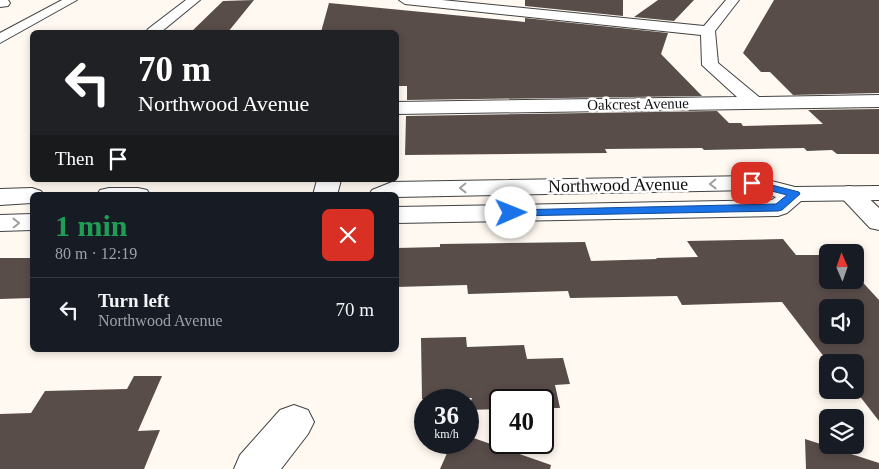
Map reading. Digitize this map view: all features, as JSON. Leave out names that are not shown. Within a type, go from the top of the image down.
[{"type":"street","points":[[0,39],[71,0]]},
{"type":"street","points":[[156,30],[194,0]]},
{"type":"street","points":[[405,0],[708,31]]},
{"type":"street","points":[[528,12],[537,0]]},
{"type":"street","points":[[733,0],[708,31],[710,65],[753,102]]},
{"type":"street","name":"Oakcrest Avenue","points":[[399,108],[879,101]]},
{"type":"street","name":"Northwood Avenue","points":[[386,192],[392,189],[752,183],[795,194],[879,193]]},
{"type":"street","points":[[848,193],[879,222]]},
{"type":"street","name":"Northwood Avenue","points":[[399,215],[778,208],[795,194]]},
{"type":"street","points":[[0,197],[30,196]]},
{"type":"street","points":[[0,223],[30,222]]},
{"type":"street","points":[[255,469],[294,422]]},
{"type":"building","points":[[254,0],[230,30],[193,30],[223,1]]},
{"type":"building","points":[[525,0],[623,0],[623,16],[525,6]]},
{"type":"building","points":[[658,0],[694,0],[674,21],[634,17]]},
{"type":"building","points":[[774,0],[879,0],[879,93],[793,95],[770,72],[761,72],[743,53]]},
{"type":"building","points":[[329,3],[525,22],[525,18],[668,33],[661,54],[702,96],[407,100],[407,86],[399,86],[399,30],[322,30]]},
{"type":"building","points":[[879,109],[879,154],[837,154],[832,150],[807,151],[804,148],[704,150],[702,148],[605,149],[607,153],[405,155],[406,116],[717,111],[729,123],[741,123],[743,126],[823,124],[808,110]]},
{"type":"building","points":[[783,239],[796,255],[819,255],[819,289],[864,289],[864,284],[879,300],[879,421],[862,399],[864,399],[864,354],[822,354],[782,302],[682,305],[677,296],[570,298],[568,291],[468,294],[467,285],[399,287],[399,248],[440,247],[440,244],[585,242],[591,261],[698,257],[687,241]]},
{"type":"building","points":[[0,258],[30,258],[30,298],[0,299]]},
{"type":"building","points":[[466,337],[467,347],[524,345],[527,359],[563,358],[570,384],[555,385],[560,408],[554,408],[554,389],[489,389],[489,409],[479,410],[479,389],[422,389],[421,338]]},
{"type":"building","points":[[134,376],[162,376],[138,431],[160,430],[144,469],[0,469],[0,414],[31,413],[45,391],[127,389]]},
{"type":"building","points":[[805,439],[819,444],[819,454],[851,454],[879,463],[879,469],[806,469]]},
{"type":"building","points":[[479,440],[489,443],[489,454],[520,454],[551,465],[550,469],[440,469],[447,454],[479,454]]},
{"type":"route","points":[[511,213],[778,208],[795,194],[752,183]]}]
